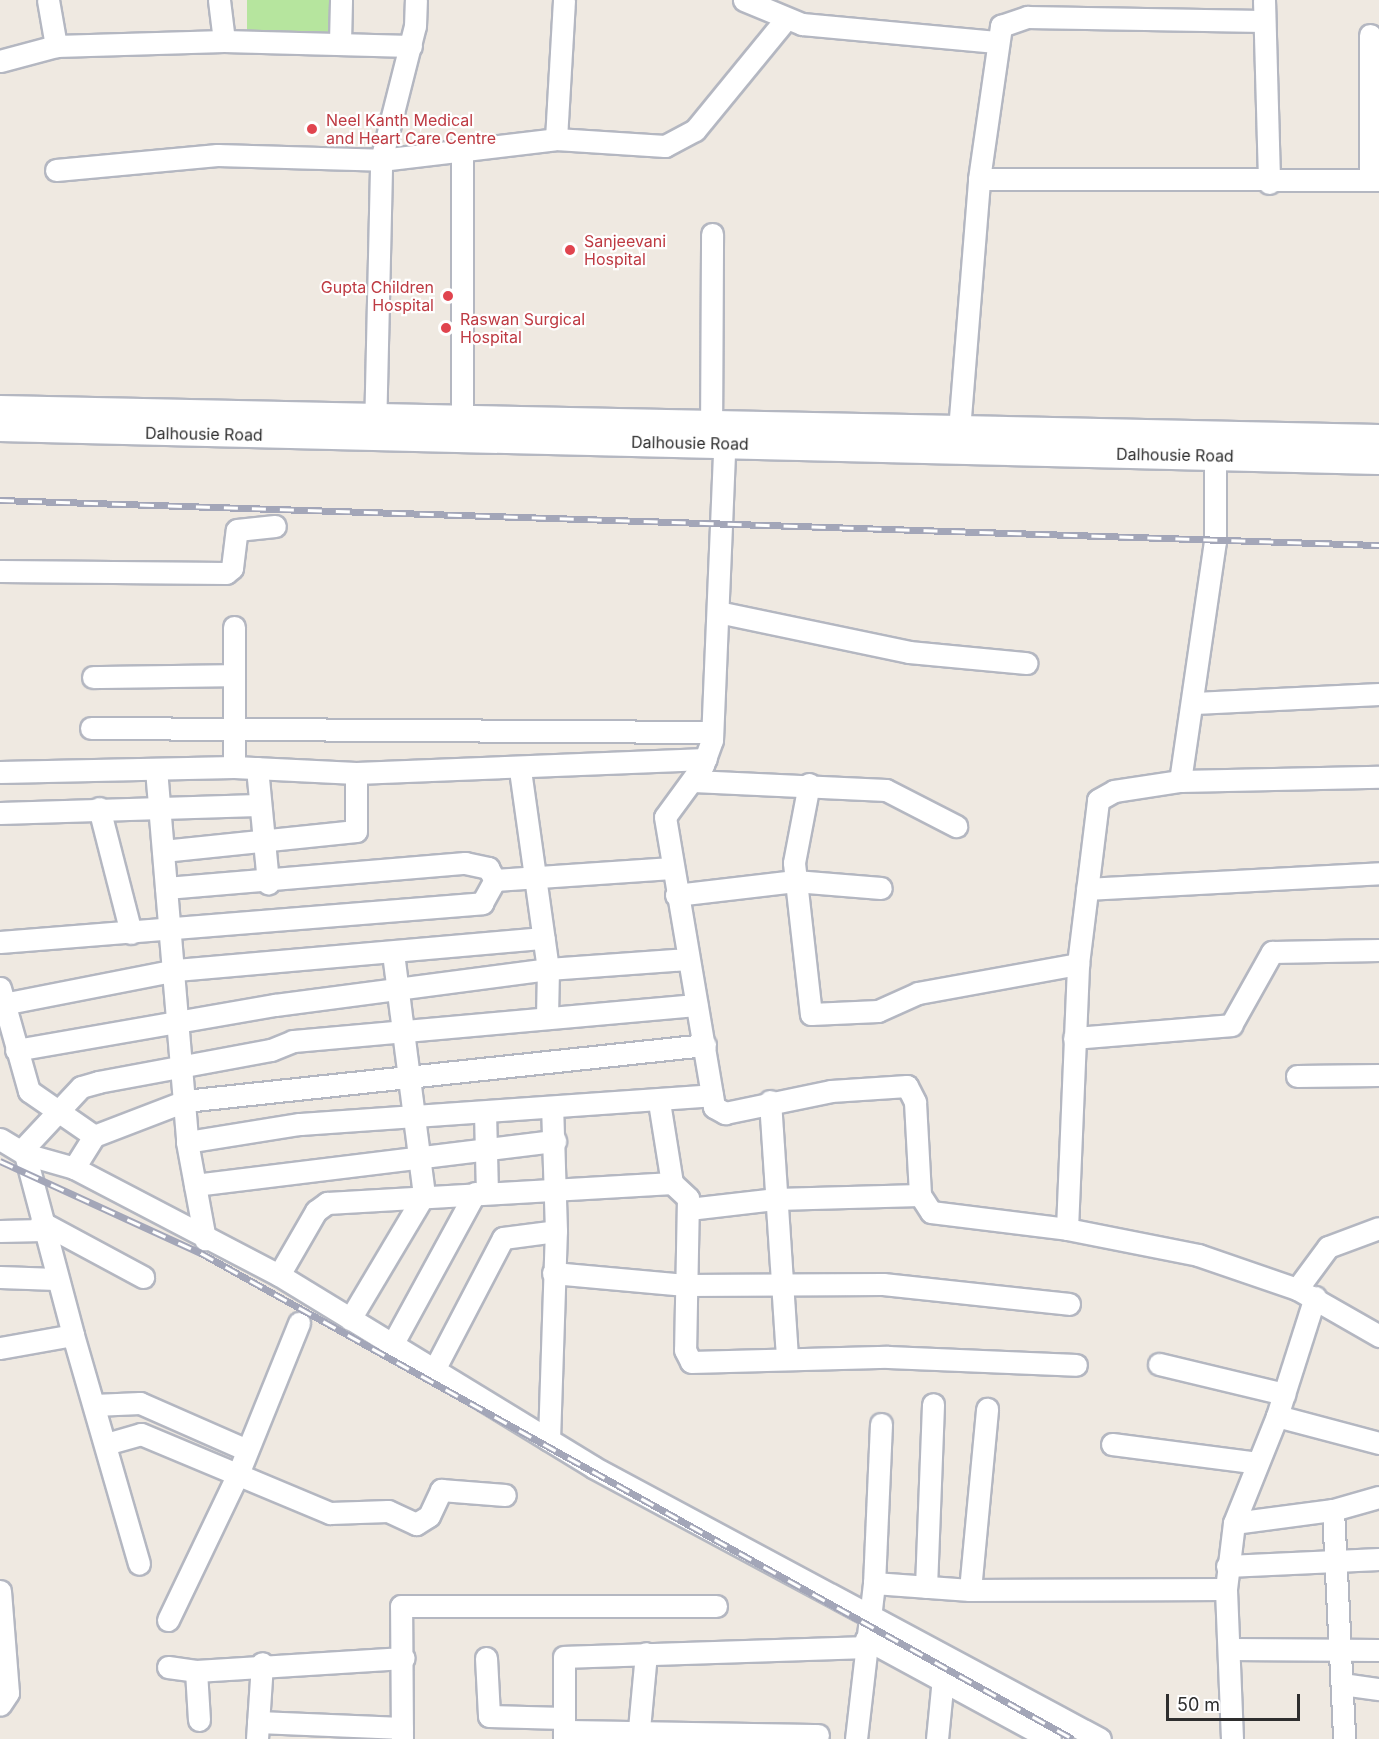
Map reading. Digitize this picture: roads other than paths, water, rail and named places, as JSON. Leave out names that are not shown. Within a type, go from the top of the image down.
[{"type":"street","points":[[48,0],[56,46]]},
{"type":"street","points":[[219,0],[224,41]]},
{"type":"street","points":[[340,42],[341,0]]},
{"type":"street","points":[[375,426],[381,160],[411,46],[416,0]]},
{"type":"street","points":[[556,139],[564,0]]},
{"type":"street","points":[[744,0],[785,20],[996,42]]},
{"type":"street","points":[[959,430],[979,180],[996,42],[1007,20],[1027,17],[1264,10],[1269,183]]},
{"type":"street","points":[[56,170],[217,155],[381,160],[556,139],[656,148],[683,140],[785,20]]},
{"type":"street","points":[[979,180],[1269,183],[1375,180],[1370,35]]},
{"type":"street","points":[[0,61],[56,46],[224,41],[340,42],[411,46]]},
{"type":"street","points":[[462,150],[462,416]]},
{"type":"street","points":[[712,234],[718,431],[718,612],[712,732],[706,759],[693,781],[665,817],[676,895],[705,1045],[714,1107],[725,1113],[770,1101],[907,1086],[915,1102],[920,1195],[931,1212],[948,1216],[1067,1228],[1198,1255],[1306,1293],[1379,1336]]},
{"type":"street","name":"Dalhousie Road","points":[[0,409],[375,426],[462,416],[718,431],[959,430],[1215,445],[1379,461]]},
{"type":"street","name":"Dalhousie Road","points":[[0,429],[375,426],[718,431],[1215,445],[1379,438]]},
{"type":"street","points":[[1180,782],[1195,703],[1215,541],[1215,445]]},
{"type":"street","points":[[0,571],[226,573],[232,568],[237,530],[275,526]]},
{"type":"street","points":[[718,612],[909,652],[1026,663]]},
{"type":"street","points":[[234,627],[234,767]]},
{"type":"street","points":[[93,677],[234,675]]},
{"type":"street","points":[[1195,703],[1379,694]]},
{"type":"street","points":[[91,728],[234,726],[712,732]]},
{"type":"street","points":[[0,772],[234,767],[356,773],[520,770],[706,759]]},
{"type":"street","points":[[257,768],[261,841],[268,883]]},
{"type":"street","points":[[156,769],[170,930],[176,970],[187,1142],[204,1239]]},
{"type":"street","points":[[520,770],[548,969],[547,1018]]},
{"type":"street","points":[[164,851],[356,831],[356,773]]},
{"type":"street","points":[[1067,1228],[1078,964],[1098,800],[1114,791],[1180,782],[1379,777]]},
{"type":"street","points":[[693,781],[809,784],[886,790],[956,826]]},
{"type":"street","points":[[809,784],[796,839],[795,881],[807,1006],[816,1017],[878,1011],[918,993],[1078,964]]},
{"type":"street","points":[[0,813],[160,806],[258,805]]},
{"type":"street","points":[[99,808],[131,933]]},
{"type":"street","points":[[166,888],[268,883],[465,863],[488,868],[495,880]]},
{"type":"street","points":[[495,880],[536,881],[672,868]]},
{"type":"street","points":[[1087,889],[1379,873]]},
{"type":"street","points":[[0,942],[482,903],[495,880]]},
{"type":"street","points":[[676,895],[795,881],[881,888]]},
{"type":"street","points":[[94,1136],[29,1091],[1,996],[176,970],[393,953],[544,938]]},
{"type":"street","points":[[1074,1038],[1232,1025],[1245,1010],[1272,952],[1379,950]]},
{"type":"street","points":[[350,1319],[424,1195],[393,953]]},
{"type":"street","points":[[16,1050],[180,1023],[548,969],[688,959]]},
{"type":"street","points":[[24,1152],[56,1111],[89,1084],[183,1067],[293,1041],[696,1005]]},
{"type":"street","points":[[74,1168],[94,1136],[185,1101],[705,1045]]},
{"type":"street","points":[[1297,1076],[1379,1075]]},
{"type":"street","points":[[187,1142],[300,1124],[659,1102],[712,1095]]},
{"type":"street","points":[[770,1101],[787,1357]]},
{"type":"street","points":[[659,1102],[672,1184]]},
{"type":"street","points":[[549,1440],[556,1231],[555,1141],[552,1107]]},
{"type":"street","points":[[392,1345],[481,1192],[486,1149],[485,1112]]},
{"type":"street","points":[[0,1139],[24,1152],[74,1168],[204,1239],[279,1275],[867,1635],[1050,1739]]},
{"type":"street","points":[[195,1185],[555,1141]]},
{"type":"street","points":[[24,1152],[56,1280],[106,1444],[139,1564]]},
{"type":"street","points":[[279,1275],[321,1206],[424,1195],[555,1186],[672,1184],[684,1190],[689,1209],[684,1350],[691,1362],[787,1357],[1076,1365]]},
{"type":"street","points":[[689,1209],[776,1200],[920,1195]]},
{"type":"street","points":[[0,1231],[42,1226],[143,1277]]},
{"type":"street","points":[[1232,1739],[1231,1650],[1226,1589],[1234,1523],[1277,1416],[1306,1293],[1328,1247],[1379,1228]]},
{"type":"street","points":[[434,1370],[503,1238],[556,1231]]},
{"type":"street","points":[[553,1273],[685,1284],[899,1285],[1069,1304]]},
{"type":"street","points":[[0,1277],[56,1280]]},
{"type":"street","points":[[168,1620],[238,1473],[299,1323]]},
{"type":"street","points":[[0,1348],[73,1335]]},
{"type":"street","points":[[1160,1364],[1284,1394]]},
{"type":"street","points":[[94,1405],[140,1403],[247,1450]]},
{"type":"street","points":[[926,1587],[933,1404]]},
{"type":"street","points":[[970,1590],[987,1409]]},
{"type":"street","points":[[1277,1416],[1379,1443]]},
{"type":"street","points":[[856,1739],[874,1583],[881,1424]]},
{"type":"street","points":[[106,1444],[141,1434],[330,1513],[388,1511],[418,1524],[429,1516],[441,1490],[505,1495]]},
{"type":"street","points":[[1112,1444],[1258,1462]]},
{"type":"street","points":[[1234,1523],[1333,1510],[1379,1497]]},
{"type":"street","points":[[1333,1510],[1344,1739]]},
{"type":"street","points":[[1227,1566],[1379,1559]]},
{"type":"street","points":[[874,1583],[970,1590],[1226,1589]]},
{"type":"street","points":[[0,1591],[8,1693],[0,1704]]},
{"type":"street","points":[[262,1663],[257,1730],[402,1734],[404,1658],[398,1612],[403,1605],[716,1606]]},
{"type":"street","points":[[564,1729],[564,1657],[646,1653],[867,1635],[948,1658],[1100,1739]]},
{"type":"street","points":[[1231,1650],[1340,1652],[1379,1650]]},
{"type":"street","points":[[639,1730],[646,1653]]},
{"type":"street","points":[[168,1667],[196,1671],[262,1663],[404,1658]]},
{"type":"street","points":[[486,1658],[489,1716],[564,1729],[818,1734]]},
{"type":"street","points":[[937,1739],[943,1680],[948,1658]]},
{"type":"street","points":[[196,1671],[199,1720]]},
{"type":"street","points":[[1342,1684],[1379,1689]]},
{"type":"railway","points":[[0,500],[1379,545]]},
{"type":"railway","points":[[0,1161],[201,1253],[1073,1739]]},
{"type":"place","name":"Neel Kanth Medical and Heart Care Centre","points":[[312,129]]},
{"type":"place","name":"Sanjeevani Hospital","points":[[570,250]]},
{"type":"place","name":"Gupta Children Hospital","points":[[448,296]]},
{"type":"place","name":"Raswan Surgical Hospital","points":[[446,328]]}]
